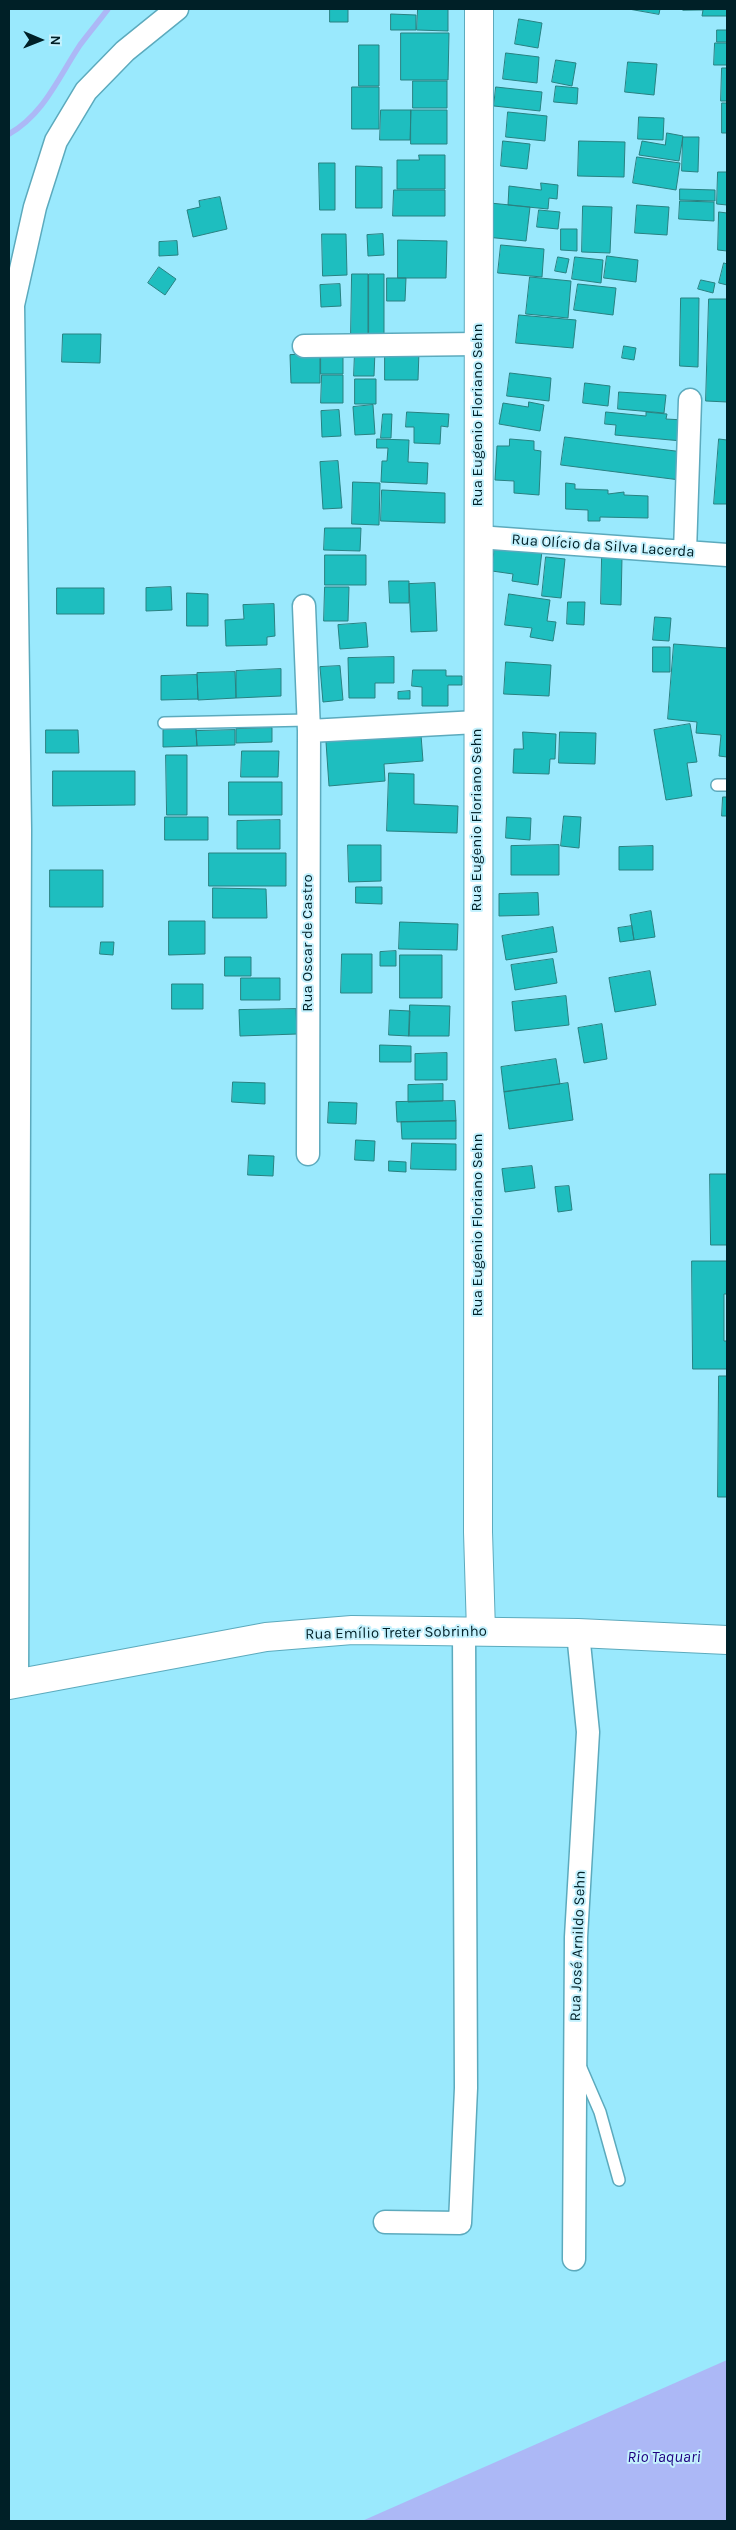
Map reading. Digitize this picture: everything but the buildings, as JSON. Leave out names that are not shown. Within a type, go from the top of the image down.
[{"type":"street","points":[[13,1684],[14,1156],[20,830],[11,304],[35,207],[56,141],[86,91],[125,51],[177,9]]},
{"type":"street","name":"Rua Eugenio Floriano Sehn","points":[[472,1631],[478,1532],[477,722],[479,9]]},
{"type":"street","points":[[304,346],[478,344]]},
{"type":"street","points":[[685,552],[690,400]]},
{"type":"street","name":"Rua Olício da Silva Lacerda","points":[[478,537],[727,555]]},
{"type":"street","name":"Rua Oscar de Castro","points":[[304,606],[308,726],[308,1154]]},
{"type":"street","points":[[308,726],[477,722]]},
{"type":"street","name":"Rua Emílio Treter Sobrinho","points":[[13,1684],[266,1637],[352,1630],[472,1631],[727,1640]]},
{"type":"street","points":[[385,2222],[460,2223],[466,2088],[472,1631]]},
{"type":"street","name":"Rua José Arnildo Sehn","points":[[574,2259],[576,1937],[588,1732],[578,1634]]},
{"type":"lane","points":[[164,723],[308,726]]},
{"type":"lane","points":[[576,2056],[600,2112],[619,2180]]},
{"type":"water","name":"Rio Taquari","points":[[727,2360],[727,2521],[362,2521]]},
{"type":"waterway","points":[[9,134],[21,126],[41,106],[80,45],[108,9]]}]
